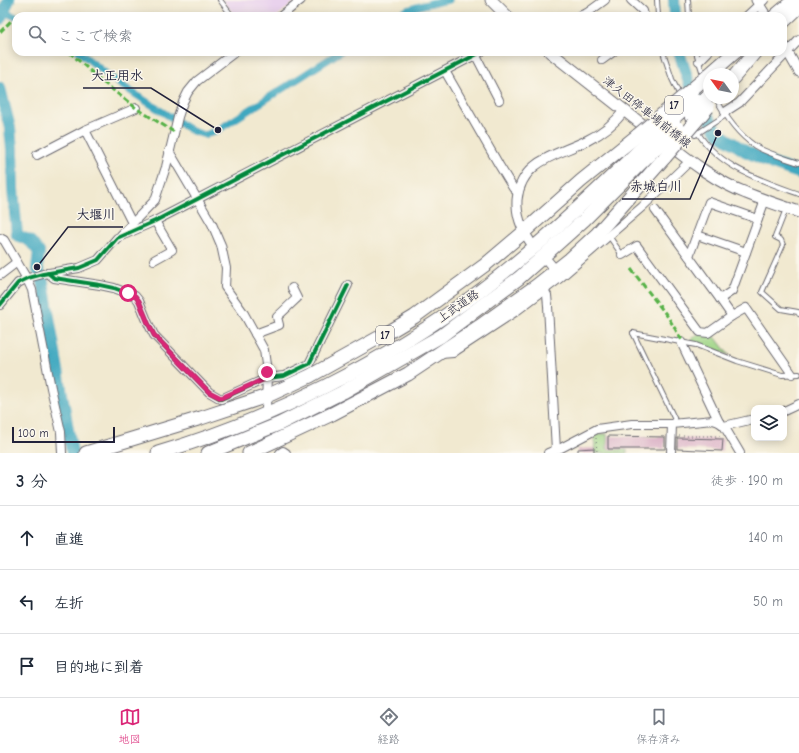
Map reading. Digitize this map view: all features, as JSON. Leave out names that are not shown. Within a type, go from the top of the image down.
[{"type":"highway","points":[[764,7],[794,0]]},
{"type":"highway","points":[[783,12],[794,0]]},
{"type":"highway","points":[[787,18],[799,7]]},
{"type":"highway","name":"17","points":[[717,68],[730,56]]},
{"type":"highway","points":[[726,68],[738,56]]},
{"type":"highway","points":[[736,68],[749,56]]},
{"type":"highway","points":[[739,70],[750,56]]},
{"type":"highway","name":"17","points":[[86,453],[179,425],[267,402],[389,332],[416,321],[453,289],[528,237],[581,181],[645,138],[703,81]]},
{"type":"highway","name":"上武道路","points":[[158,453],[216,434],[266,414],[336,381],[426,328],[481,290],[522,258],[574,212],[645,138],[703,89]]},
{"type":"highway","name":"上武道路","points":[[208,453],[279,424],[343,392],[441,336],[519,278],[584,220],[645,138],[703,99]]},
{"type":"highway","name":"17","points":[[249,453],[263,450],[408,374],[434,349],[480,326],[556,271],[597,234],[711,104]]},
{"type":"main road","points":[[491,0],[503,12]]},
{"type":"main road","name":"津久田停車場前橋線","points":[[555,56],[624,111],[645,138],[690,161],[725,183],[746,193],[799,212]]},
{"type":"street","points":[[286,12],[301,0]]},
{"type":"street","points":[[588,12],[605,0]]},
{"type":"street","points":[[631,0],[643,12]]},
{"type":"street","points":[[755,12],[764,7]]},
{"type":"street","points":[[799,40],[788,52],[799,72]]},
{"type":"street","points":[[0,305],[18,283],[27,278],[79,268],[98,260],[155,200],[178,117],[188,92],[197,81],[230,56]]},
{"type":"street","points":[[118,238],[198,199],[471,56]]},
{"type":"street","points":[[478,56],[500,100]]},
{"type":"street","points":[[602,60],[608,56]]},
{"type":"street","points":[[699,61],[704,56]]},
{"type":"street","points":[[725,115],[739,103],[784,56]]},
{"type":"street","points":[[444,70],[499,165],[513,188],[518,193]]},
{"type":"street","points":[[37,156],[85,130],[136,108]]},
{"type":"street","points":[[528,237],[518,211],[518,193],[523,180],[532,168],[552,155],[580,144],[596,135],[614,123],[624,111]]},
{"type":"street","points":[[85,130],[132,223]]},
{"type":"street","points":[[169,151],[212,224],[221,245],[226,268],[225,287],[243,312],[264,350],[267,378],[267,402]]},
{"type":"street","points":[[434,349],[453,353],[510,315],[544,290],[653,197],[690,161]]},
{"type":"street","points":[[720,299],[732,291],[765,200]]},
{"type":"street","points":[[689,256],[709,202],[758,219]]},
{"type":"street","points":[[655,210],[732,316]]},
{"type":"street","points":[[154,260],[172,250],[155,220]]},
{"type":"street","points":[[697,234],[746,252]]},
{"type":"street","points":[[0,238],[4,240],[27,278],[32,290],[61,432],[62,453]]},
{"type":"street","points":[[623,256],[637,246],[700,332],[708,333],[746,308],[796,374]]},
{"type":"street","points":[[545,258],[556,271]]},
{"type":"street","points":[[0,275],[17,262]]},
{"type":"street","points":[[46,274],[54,278],[114,288],[135,296],[139,301],[154,335],[209,392],[221,398],[267,378],[284,376],[309,364],[348,285]]},
{"type":"street","points":[[255,334],[279,324],[277,317],[297,298],[292,288]]},
{"type":"street","points":[[544,290],[547,295],[548,306],[557,451],[597,429],[632,424],[675,424],[713,420],[722,424],[751,419]]},
{"type":"street","points":[[681,342],[722,424],[740,453]]},
{"type":"street","points":[[787,410],[799,404]]},
{"type":"street","points":[[671,453],[675,424]]},
{"type":"street","points":[[263,450],[264,431]]},
{"type":"street","points":[[280,453],[283,451],[286,453]]},
{"type":"lane","points":[[220,0],[229,12]]},
{"type":"lane","points":[[657,0],[658,12]]},
{"type":"lane","points":[[688,0],[689,12]]},
{"type":"lane","points":[[664,56],[672,80],[706,143],[739,170],[752,177],[799,194]]},
{"type":"lane","points":[[697,56],[703,70]]},
{"type":"lane","points":[[645,138],[677,97],[695,135],[725,115]]},
{"type":"lane","points":[[719,104],[732,124],[743,136],[756,146],[799,163]]},
{"type":"lane","points":[[786,208],[775,237],[780,240],[782,245],[762,292],[781,309],[798,312],[799,314]]},
{"type":"lane","points":[[608,235],[623,256]]},
{"type":"lane","points":[[675,424],[633,333],[696,344],[737,361],[782,374],[796,374]]},
{"type":"path","points":[[596,433],[597,453]]},
{"type":"path","points":[[675,436],[726,436]]},
{"type":"shaded area","points":[[223,0],[297,0],[282,12],[232,12]]},
{"type":"green space","points":[[712,333],[729,355],[690,340],[699,334]]},
{"type":"green space","points":[[594,434],[607,434],[607,449],[627,450],[627,453],[595,453]]},
{"type":"building","points":[[608,436],[665,437],[665,449],[608,449]]},
{"type":"building","points":[[677,438],[723,439],[722,451],[677,449]]},
{"type":"building","points":[[594,448],[594,453],[578,453],[578,449]]},
{"type":"waterway","points":[[0,19],[9,0]]},
{"type":"waterway","points":[[404,12],[415,7],[449,0]]},
{"type":"waterway","points":[[674,0],[675,12]]},
{"type":"waterway","points":[[0,10],[12,15]]},
{"type":"waterway","points":[[84,56],[118,83],[192,131],[205,135],[218,130],[334,56]]},
{"type":"waterway","points":[[680,56],[690,86],[718,133],[745,151],[773,164],[799,173]]},
{"type":"waterway","points":[[0,88],[10,128],[17,235],[30,241],[39,252],[37,267],[43,282],[72,453]]},
{"type":"marked path","points":[[0,32],[12,21]]},
{"type":"marked path","points":[[74,56],[104,83],[136,108],[174,132]]},
{"type":"marked path","points":[[631,269],[668,317],[683,342]]},
{"type":"cycle path","points":[[0,305],[18,283],[28,278],[43,274],[79,268],[98,260],[117,238],[155,221],[473,56]]},
{"type":"cycle path","points":[[48,273],[54,278],[114,288],[135,296],[139,301],[154,335],[209,392],[221,399],[267,378],[284,376],[309,364],[348,285]]},
{"type":"place","name":"大正用水","points":[[218,130]]},
{"type":"place","name":"赤城白川","points":[[718,133]]},
{"type":"place","name":"大堰川","points":[[37,267]]},
{"type":"route","points":[[128,293],[135,296],[139,301],[154,335],[209,392],[221,398],[267,378],[267,372]]}]
